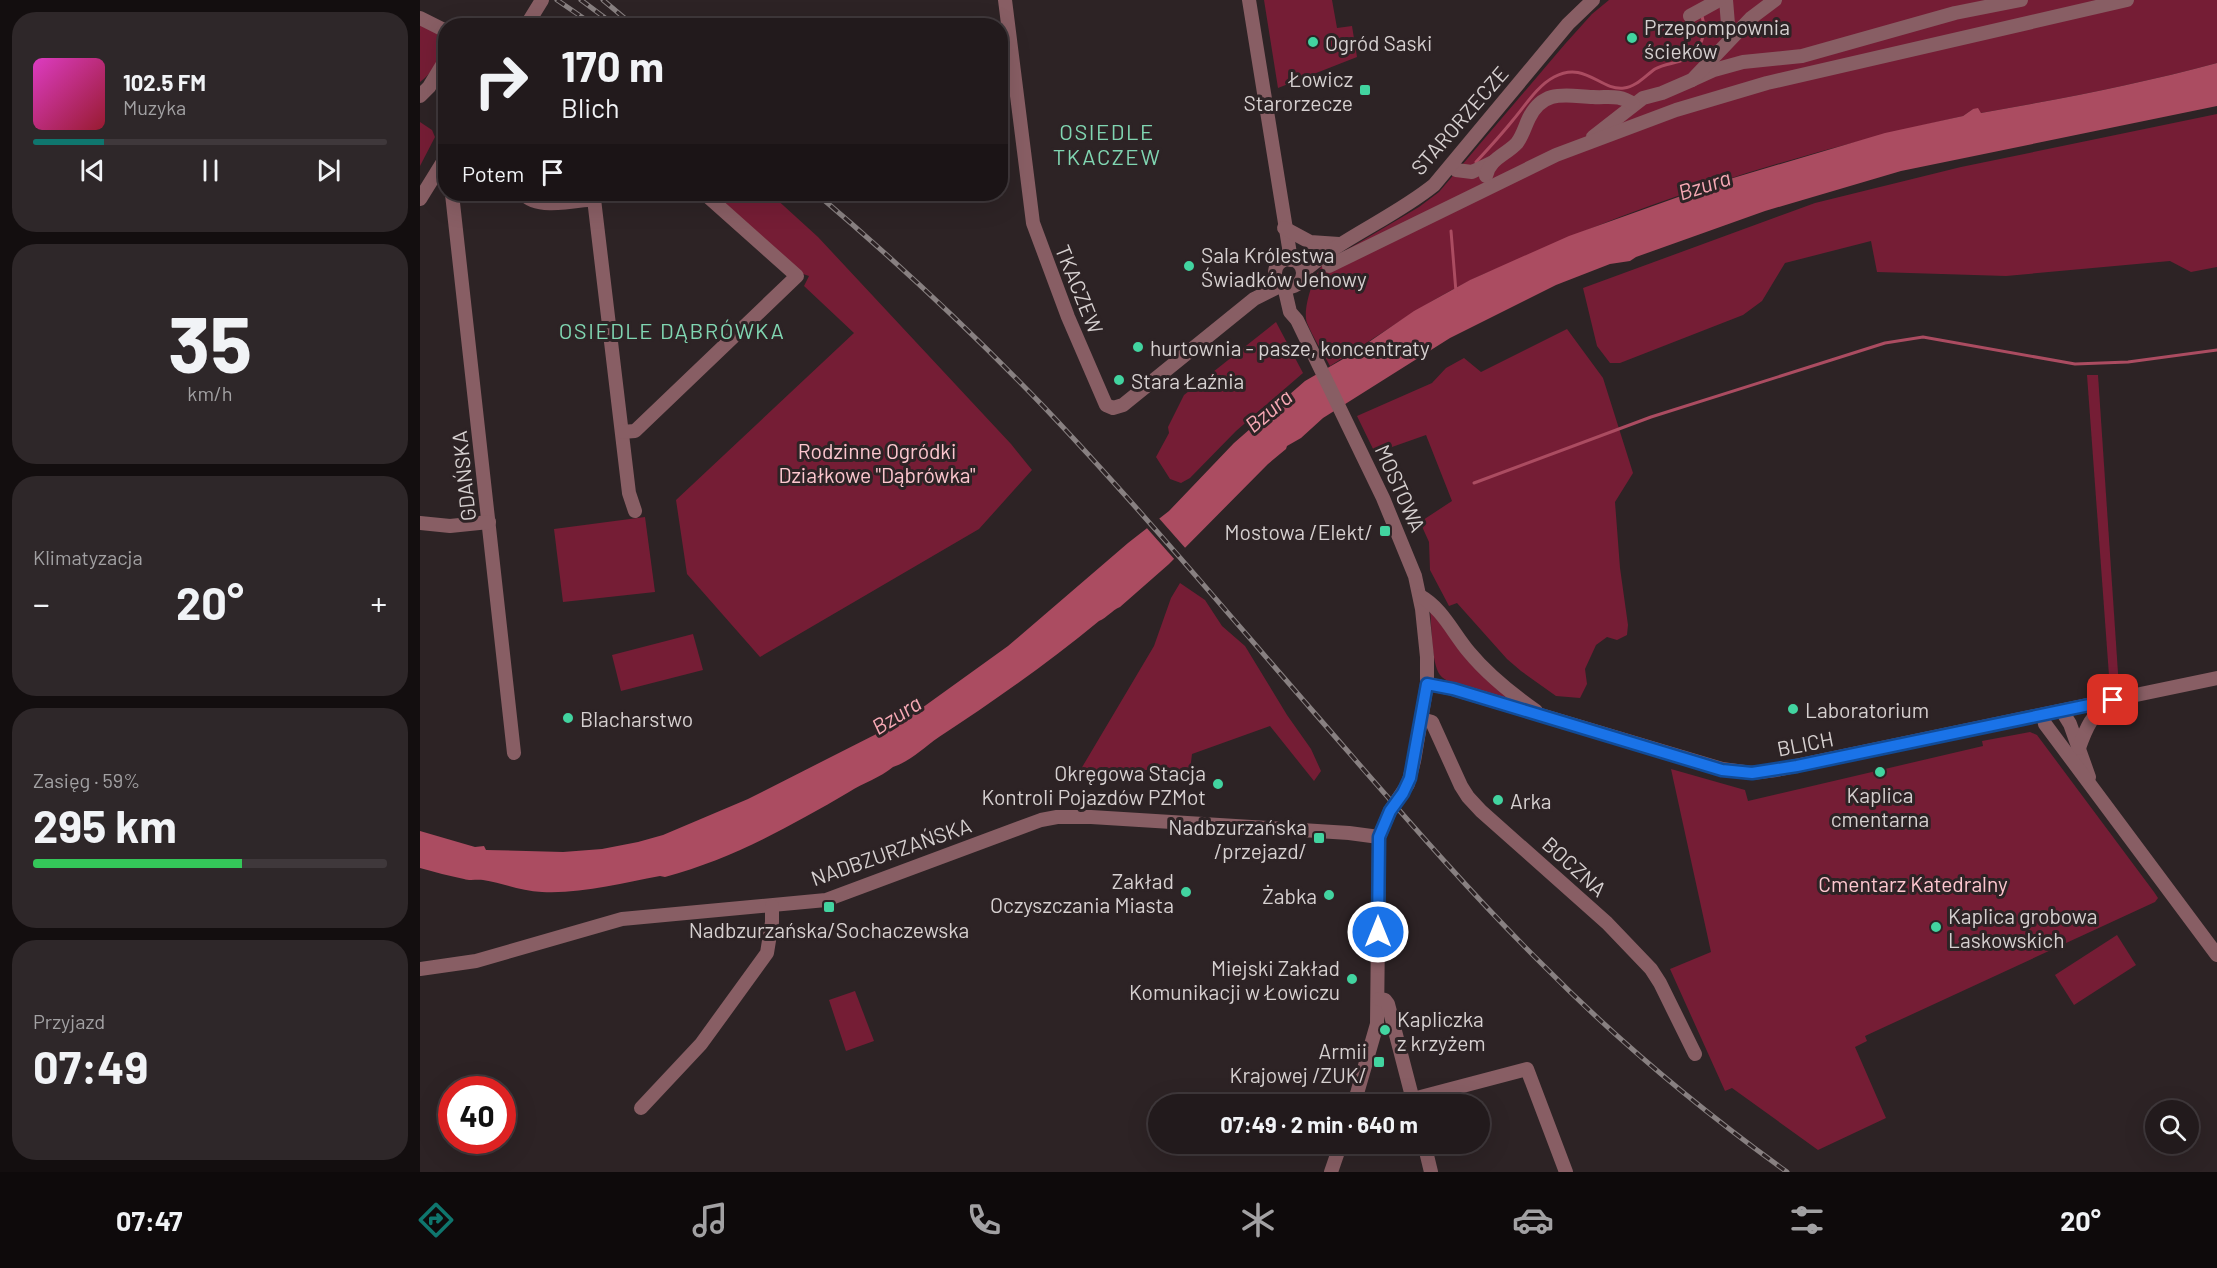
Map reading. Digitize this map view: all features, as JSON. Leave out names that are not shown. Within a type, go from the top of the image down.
[{"type":"street","points":[[531,18],[542,0]]},
{"type":"street","name":"TKACZEW","points":[[1005,0],[1007,18]]},
{"type":"street","points":[[1250,0],[1284,228],[1293,264],[1301,280],[1284,283],[1277,266],[1293,264]]},
{"type":"street","name":"STARORZECZE","points":[[1293,264],[1339,244],[1434,185],[1568,24],[1593,0]]},
{"type":"street","points":[[1697,13],[1719,0]]},
{"type":"street","points":[[1726,0],[1728,24],[1734,34]]},
{"type":"street","points":[[1692,80],[1734,34],[1775,0]]},
{"type":"street","points":[[1590,141],[1594,135],[1643,98],[1662,93],[1714,70],[1743,62],[1802,56],[1954,10],[2021,0]]},
{"type":"street","points":[[1329,266],[1508,178],[1590,141],[1676,110],[1767,83],[2127,0]]},
{"type":"street","points":[[420,18],[438,27]]},
{"type":"street","name":"TKACZEW","points":[[1008,24],[1033,223],[1068,317],[1106,405],[1113,408],[1123,405],[1254,299],[1284,283]]},
{"type":"street","points":[[420,96],[438,72]]},
{"type":"street","points":[[1456,170],[1472,172],[1493,162],[1517,142],[1534,110],[1550,98],[1568,94],[1600,98],[1612,96],[1633,104]]},
{"type":"street","points":[[1486,176],[1493,162]]},
{"type":"street","points":[[420,199],[438,170]]},
{"type":"street","name":"GDAŃSKA","points":[[453,201],[514,753]]},
{"type":"street","points":[[533,201],[543,203],[558,201]]},
{"type":"street","points":[[596,201],[629,493],[635,511]]},
{"type":"street","points":[[622,432],[635,431],[797,276],[713,201]]},
{"type":"street","points":[[1284,228],[1310,243],[1339,244]]},
{"type":"street","name":"MOSTOWA","points":[[1284,283],[1290,312],[1298,322],[1359,444],[1402,542],[1420,596],[1428,657],[1422,719],[1408,784],[1390,811],[1379,837]]},
{"type":"street","points":[[420,523],[450,526],[489,522]]},
{"type":"street","name":"BLICH","points":[[1420,596],[1440,612],[1479,663],[1517,704]]},
{"type":"street","name":"BLICH","points":[[1427,684],[1517,704],[1545,717],[1722,770],[1752,773],[1797,766],[2217,678]]},
{"type":"street","points":[[2079,748],[2089,722],[2098,710],[2113,700]]},
{"type":"street","points":[[2062,711],[2070,724],[2092,788]]},
{"type":"street","points":[[2043,715],[2045,724],[2217,955]]},
{"type":"street","name":"BOCZNA","points":[[1422,719],[1432,722],[1461,786],[1481,811],[1593,909],[1651,969],[1695,1054]]},
{"type":"street","name":"NADBZURZAŃSKA","points":[[420,969],[476,961],[622,919],[771,906],[832,898],[1041,820],[1057,817],[1091,817],[1349,833],[1379,837]]},
{"type":"street","points":[[1357,1094],[1377,1024],[1379,837]]},
{"type":"street","points":[[641,1108],[700,1044],[767,952],[772,922],[771,906]]},
{"type":"street","points":[[1378,999],[1388,1004],[1411,1094]]},
{"type":"street","points":[[1438,1094],[1527,1069],[1566,1172]]},
{"type":"street","points":[[1331,1172],[1337,1154]]},
{"type":"street","points":[[1427,1154],[1431,1172]]},
{"type":"green space","name":"Ogród Saski","points":[[1264,0],[1332,0],[1337,28],[1352,26],[1357,57],[1278,88]]},
{"type":"green space","points":[[1609,0],[2217,0],[2217,63],[2040,102],[1981,113],[1973,109],[1963,116],[1792,160],[1679,196],[1569,238],[1475,278],[1416,311],[1330,366],[1309,329],[1306,317],[1310,292],[1323,264],[1419,207],[1439,192],[1565,44],[1592,14]]},
{"type":"green space","points":[[420,24],[438,35],[438,62],[420,82]]},
{"type":"green space","points":[[2217,114],[2217,267],[2191,272],[2170,261],[2006,276],[1877,272],[1871,241],[1785,263],[1762,301],[1743,315],[1620,363],[1610,363],[1597,346],[1583,288],[1815,203],[1961,167]]},
{"type":"green space","points":[[420,122],[432,130],[435,137],[420,166]]},
{"type":"green space","name":"Rodzinne Ogródki Działkowe \"Dąbrówka\"","points":[[722,201],[778,201],[818,237],[1011,444],[1032,470],[979,529],[760,657],[687,574],[676,500],[854,333],[804,286],[809,276],[803,274]]},
{"type":"green space","points":[[1276,322],[1303,373],[1236,431],[1190,478],[1181,483],[1170,479],[1156,457],[1169,433],[1168,427],[1184,395]]},
{"type":"green space","points":[[1567,329],[1603,378],[1633,473],[1615,502],[1620,568],[1628,625],[1627,635],[1617,640],[1607,637],[1596,645],[1585,669],[1587,684],[1580,698],[1556,696],[1507,659],[1457,603],[1449,606],[1430,570],[1429,542],[1420,522],[1452,501],[1426,435],[1375,453],[1357,416],[1432,383],[1446,368],[1464,358],[1481,372]]},
{"type":"green space","points":[[2087,375],[2098,375],[2119,688],[2110,689]]},
{"type":"green space","points":[[645,517],[655,592],[563,602],[554,529]]},
{"type":"green space","points":[[1180,583],[1205,600],[1222,626],[1245,646],[1287,715],[1311,749],[1321,771],[1314,781],[1270,726],[1192,754],[1190,770],[1131,770],[1116,774],[1081,769],[1154,646],[1171,598]]},
{"type":"green space","points":[[1430,610],[1470,663],[1510,700],[1462,687],[1440,675],[1433,653]]},
{"type":"green space","points":[[693,634],[703,670],[621,691],[612,655]]},
{"type":"green space","name":"Cmentarz Katedralny","points":[[2030,732],[2037,735],[2154,892],[2158,898],[2155,902],[1865,1036],[1867,1041],[1855,1047],[1886,1118],[1818,1150],[1732,1088],[1725,1091],[1670,969],[1711,952],[1671,769],[1745,790],[1748,801],[1983,746],[1982,741]]},
{"type":"green space","points":[[2117,935],[2136,965],[2074,1005],[2055,975]]},
{"type":"green space","points":[[855,991],[874,1041],[846,1051],[829,1000]]},
{"type":"shaded area","points":[[2217,63],[2217,106],[1901,171],[1765,211],[1630,261],[1610,264],[1556,285],[1450,338],[1323,418],[1301,438],[1287,446],[1169,564],[1120,607],[980,710],[906,761],[782,830],[737,851],[690,870],[665,877],[557,892],[519,889],[483,880],[466,880],[420,868],[420,831],[475,847],[484,846],[486,850],[563,852],[602,849],[663,835],[748,799],[908,718],[1008,646],[1128,543],[1169,511],[1234,443],[1305,381],[1350,355],[1414,311],[1470,280],[1569,236],[1723,181],[1885,133],[1963,116],[1973,109],[1978,108],[1981,113],[2040,102]]},
{"type":"pier","points":[[1157,516],[1187,550],[1176,561],[1145,526]]},
{"type":"waterway","points":[[1476,162],[1537,91],[1554,77],[1575,72],[1615,88],[1633,85],[1655,69],[1682,61],[1696,51],[1703,35],[1702,16]]},
{"type":"waterway","points":[[1451,231],[1456,292]]},
{"type":"waterway","points":[[1474,483],[1651,417],[1885,343],[1923,337],[2075,364],[2128,362],[2217,350]]},
{"type":"railway","points":[[557,0],[583,18]]},
{"type":"railway","points":[[581,0],[605,18]]},
{"type":"railway","points":[[603,0],[624,18]]},
{"type":"railway","points":[[825,201],[933,298],[1079,444],[1425,840],[1544,966],[1602,1022],[1661,1074],[1787,1172]]},
{"type":"place","name":"Przepompownia ścieków","points":[[1632,38]]},
{"type":"place","name":"Ogród Saski","points":[[1313,42]]},
{"type":"place","name":"Łowicz Starorzecze","points":[[1365,90]]},
{"type":"place","name":"Sala Królestwa Świadków Jehowy","points":[[1189,266]]},
{"type":"place","name":"hurtownia - pasze, koncentraty","points":[[1138,347]]},
{"type":"place","name":"Stara Łaźnia","points":[[1119,380]]},
{"type":"place","name":"Mostowa /Elekt/","points":[[1385,531]]},
{"type":"place","name":"Laboratorium","points":[[1793,709]]},
{"type":"place","name":"Blacharstwo","points":[[568,718]]},
{"type":"place","name":"Kaplica cmentarna","points":[[1880,772]]},
{"type":"place","name":"Okręgowa Stacja Kontroli Pojazdów PZMot","points":[[1218,784]]},
{"type":"place","name":"Arka","points":[[1498,800]]},
{"type":"place","name":"Nadbzurzańska /przejazd/","points":[[1319,838]]},
{"type":"place","name":"Zakład Oczyszczania Miasta","points":[[1186,892]]},
{"type":"place","name":"Żabka","points":[[1329,895]]},
{"type":"place","name":"Nadbzurzańska/Sochaczewska","points":[[829,907]]},
{"type":"place","name":"Kaplica grobowa Laskowskich","points":[[1936,927]]},
{"type":"place","name":"Miejski Zakład Komunikacji w Łowiczu","points":[[1352,979]]},
{"type":"place","name":"Kapliczka z krzyżem","points":[[1385,1030]]},
{"type":"place","name":"Armii Krajowej /ZUK/","points":[[1379,1062]]},
{"type":"district","name":"OSIEDLE TKACZEW","points":[[1107,144]]},
{"type":"district","name":"OSIEDLE DĄBRÓWKA","points":[[672,330]]},
{"type":"route","points":[[1378,932],[1379,837],[1385,820],[1410,778],[1427,684],[1453,689],[1722,770],[1745,773],[1797,766],[2113,700]]},
{"type":"water label","name":"Bzura","points":[[1704,184]]},
{"type":"water label","name":"Bzura","points":[[1268,410]]},
{"type":"water label","name":"Bzura","points":[[896,714]]}]
